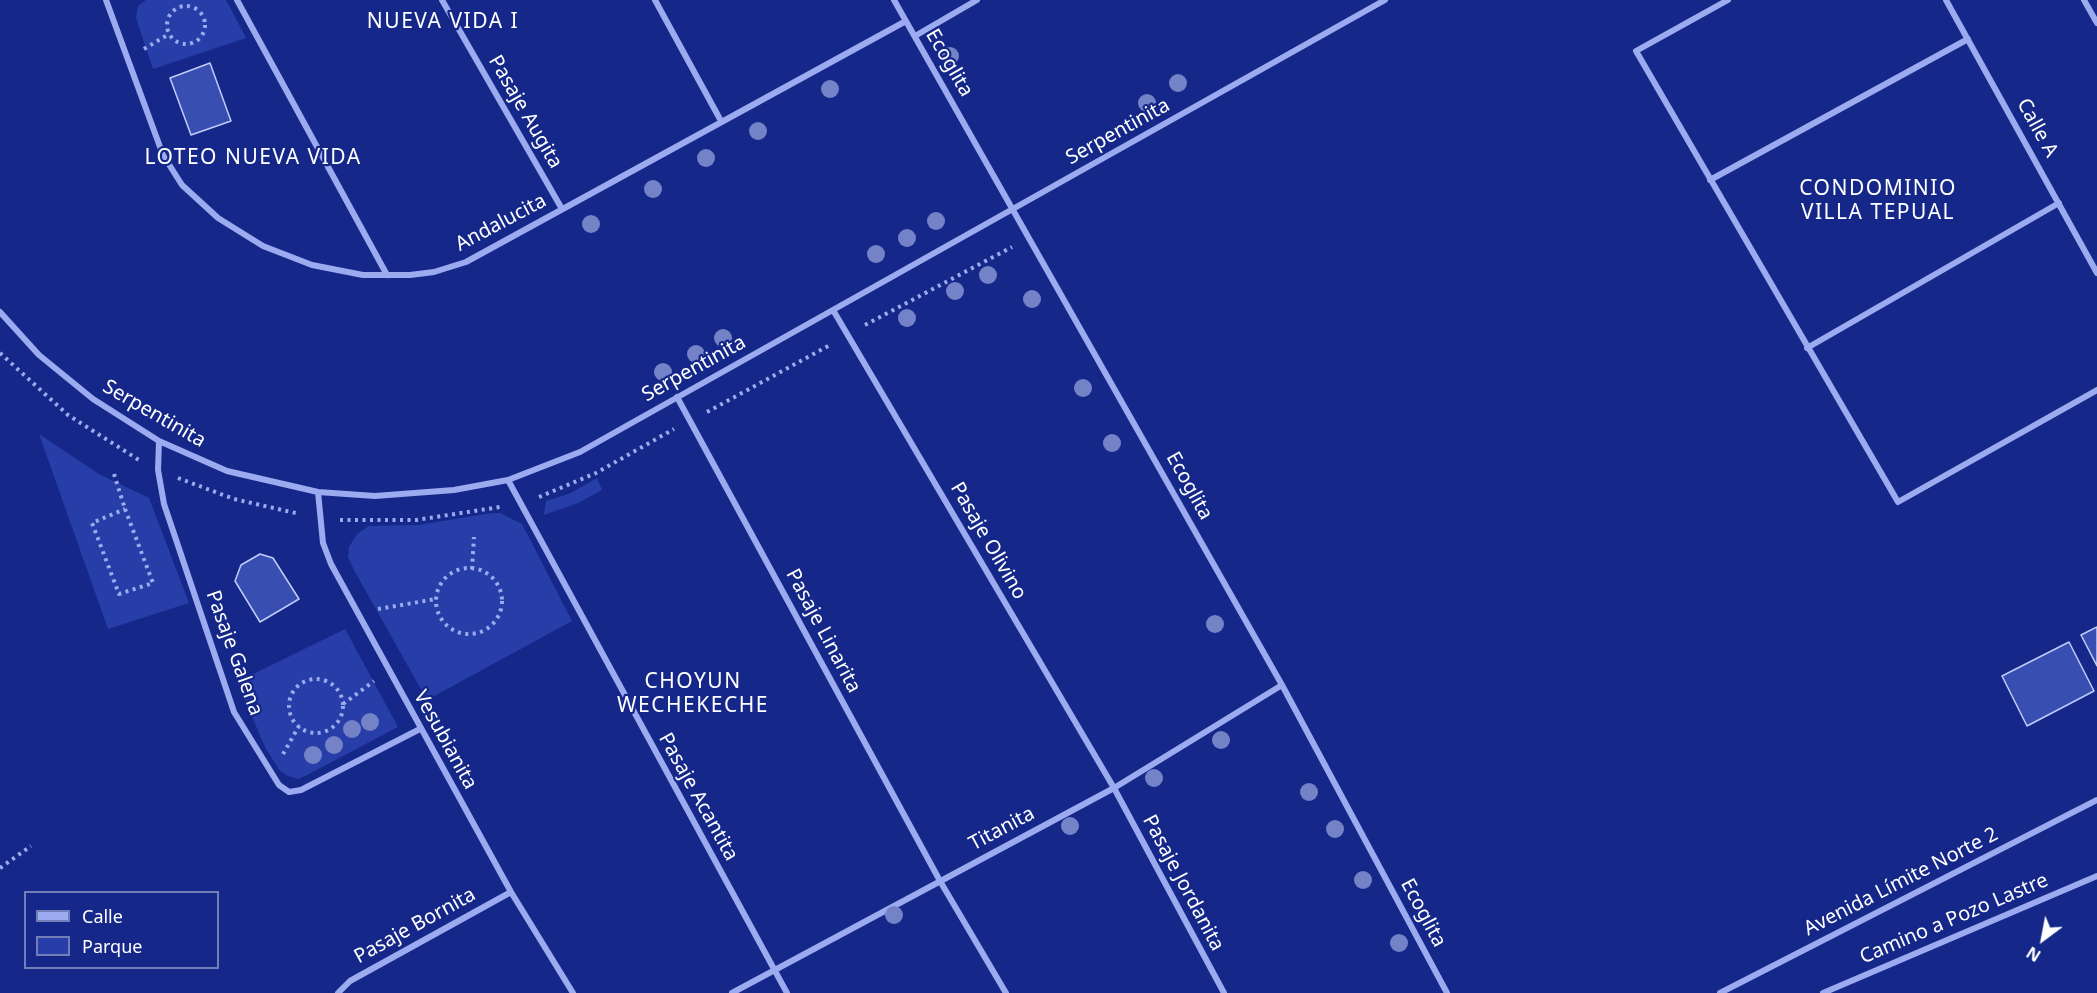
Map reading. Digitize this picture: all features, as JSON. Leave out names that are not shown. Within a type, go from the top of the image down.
[{"type":"street","name":"Andalucita","points":[[106,0],[163,155],[182,185],[196,201],[239,232],[287,257],[340,272],[387,275],[434,272],[466,262],[906,21]]},
{"type":"street","points":[[237,0],[387,275]]},
{"type":"street","name":"Pasaje Augita","points":[[442,0],[562,209]]},
{"type":"street","points":[[655,0],[721,121]]},
{"type":"street","name":"Ecoglita","points":[[894,0],[1282,685],[1447,993]]},
{"type":"street","points":[[915,36],[976,0]]},
{"type":"street","name":"Serpentinita","points":[[0,312],[39,355],[67,379],[159,441],[227,471],[256,480],[318,492],[375,496],[416,494],[508,480],[580,452],[1385,0]]},
{"type":"street","points":[[1728,0],[1636,51],[1898,502],[2097,390]]},
{"type":"street","name":"Calle A","points":[[1946,0],[2097,273]]},
{"type":"street","points":[[2084,0],[2097,23]]},
{"type":"street","points":[[1710,180],[1968,39]]},
{"type":"street","points":[[1807,348],[2059,202]]},
{"type":"street","name":"Pasaje Olivino","points":[[833,310],[1114,788]]},
{"type":"street","name":"Pasaje Linarita","points":[[677,397],[940,881],[1006,993]]},
{"type":"street","name":"Pasaje Galena","points":[[159,441],[158,470],[164,504],[234,712],[279,785],[289,792],[302,790],[420,729]]},
{"type":"street","name":"Pasaje Acantita","points":[[508,480],[787,993]]},
{"type":"street","name":"Vesubianita","points":[[318,492],[326,554],[511,892],[573,993]]},
{"type":"street","name":"Titanita","points":[[732,993],[1114,788],[1282,685]]},
{"type":"street","name":"Pasaje Jordanita","points":[[1114,788],[1224,993]]},
{"type":"street","name":"Avenida Límite Norte 2","points":[[1720,993],[2097,800]]},
{"type":"street","name":"Camino a Pozo Lastre","points":[[1823,993],[2097,876]]},
{"type":"street","name":"Pasaje Bornita","points":[[338,993],[350,981],[511,892]]},
{"type":"path","points":[[193,6],[204,16],[204,32],[194,43],[179,43],[169,34],[168,18],[178,7],[193,6]]},
{"type":"path","points":[[129,58],[169,34]]},
{"type":"path","points":[[0,353],[45,397],[68,415],[158,470],[234,499],[320,518],[364,521],[416,520],[519,503],[575,483],[1030,237]]},
{"type":"path","points":[[114,474],[153,583],[118,594],[92,523],[125,509]]},
{"type":"path","points":[[472,569],[474,537]]},
{"type":"path","points":[[472,569],[486,573],[500,591],[499,614],[490,627],[469,634],[454,630],[442,620],[436,598],[440,585],[450,574],[472,569]]},
{"type":"path","points":[[357,613],[436,598]]},
{"type":"path","points":[[343,704],[388,670]]},
{"type":"path","points":[[312,679],[329,683],[336,688],[343,704],[339,721],[324,731],[307,731],[299,726],[293,720],[290,703],[292,695],[304,682],[312,679]]},
{"type":"path","points":[[272,773],[299,726]]},
{"type":"path","points":[[0,868],[31,846]]},
{"type":"green space","points":[[146,0],[226,0],[246,38],[153,69],[136,18],[138,6]]},
{"type":"green space","points":[[39,434],[99,474],[149,498],[189,603],[108,629]]},
{"type":"green space","points":[[597,478],[602,490],[578,503],[544,515],[546,501],[571,493]]},
{"type":"green space","points":[[500,513],[522,524],[572,621],[427,700],[354,570],[348,557],[349,547],[357,534],[369,526],[418,525]]},
{"type":"green space","points":[[345,629],[398,727],[307,775],[298,779],[288,776],[280,771],[266,749],[237,682]]},
{"type":"building","points":[[210,63],[231,121],[191,135],[170,78]]},
{"type":"building","points":[[260,554],[273,558],[299,599],[260,622],[235,581],[241,565]]},
{"type":"building","points":[[2097,627],[2097,666],[2081,635]]},
{"type":"building","points":[[2069,642],[2094,691],[2027,726],[2002,676]]},
{"type":"district","name":"NUEVA VIDA I","points":[[443,22]]},
{"type":"district","name":"LOTEO NUEVA VIDA","points":[[253,158]]},
{"type":"district","name":"CONDOMINIO VILLA TEPUAL","points":[[1878,201]]},
{"type":"district","name":"CHOYUN WECHEKECHE","points":[[693,694]]}]
